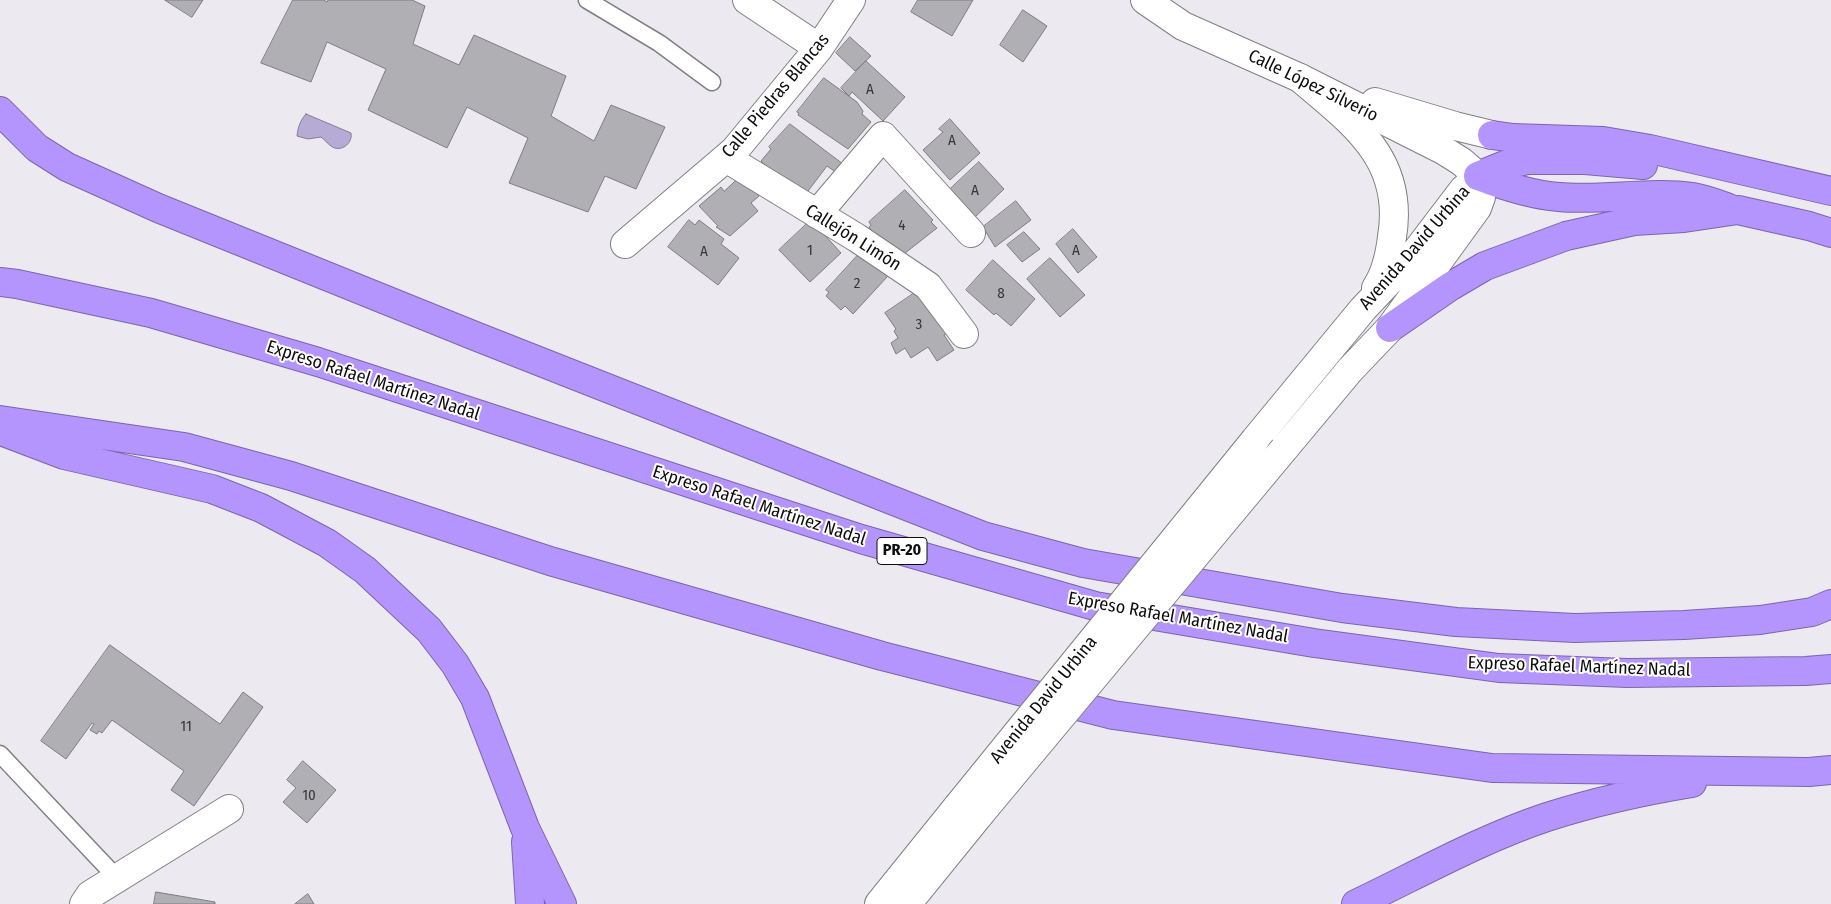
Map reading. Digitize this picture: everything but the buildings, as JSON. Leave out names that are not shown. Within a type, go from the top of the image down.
[{"type":"highway","points":[[0,112],[37,148],[67,167],[158,208],[475,336],[983,536],[1083,564],[1342,608],[1456,622],[1575,628],[1684,625],[1760,620],[1812,612],[1831,604]]},
{"type":"highway","points":[[1492,135],[1513,138],[1603,141],[1650,149],[1831,191]]},
{"type":"highway","points":[[1478,176],[1505,164],[1527,160],[1585,160],[1682,171],[1729,168]]},
{"type":"highway","points":[[1478,176],[1510,188],[1559,197],[1612,198],[1671,195],[1695,197],[1738,210],[1809,226],[1831,233]]},
{"type":"highway","points":[[1390,328],[1451,286],[1485,266],[1566,236],[1634,222],[1684,218],[1738,210]]},
{"type":"highway","name":"Expreso Rafael Martínez Nadal","points":[[0,282],[151,313],[318,362],[861,539],[1095,606],[1314,643],[1499,668],[1627,672],[1806,671],[1831,669]]},
{"type":"highway","points":[[0,420],[184,446],[291,476],[597,575],[882,656],[1114,715],[1492,768],[1809,772],[1831,770]]},
{"type":"highway","points":[[0,431],[64,455],[212,489],[260,508],[327,543],[365,570],[429,630],[455,664],[476,698],[525,828],[562,904]]},
{"type":"highway","points":[[1356,904],[1494,838],[1547,817],[1637,792],[1756,771]]},
{"type":"highway","points":[[525,828],[530,904]]},
{"type":"street","points":[[747,0],[819,48]]},
{"type":"street","name":"Calle Piedras Blancas","points":[[625,244],[734,151],[819,48],[851,0]]},
{"type":"street","name":"Calle López Silverio","points":[[1145,0],[1183,26],[1300,78],[1443,150],[1462,162],[1478,176]]},
{"type":"street","points":[[1300,78],[1455,126],[1492,135]]},
{"type":"street","points":[[1300,78],[1350,120],[1372,146],[1384,169],[1393,195],[1395,223],[1390,256],[1379,284],[1363,309]]},
{"type":"street","points":[[817,214],[884,136],[971,233]]},
{"type":"street","name":"Callejón Limón","points":[[726,158],[928,286],[964,334]]},
{"type":"street","name":"Avenida David Urbina","points":[[907,904],[969,810],[1254,440],[1363,309],[1412,257],[1462,190],[1478,176]]},
{"type":"street","name":"Avenida David Urbina","points":[[879,904],[969,810],[1284,449],[1350,370],[1390,328],[1476,208],[1480,197],[1478,176]]},
{"type":"street","points":[[84,904],[90,895],[229,809]]},
{"type":"lane","points":[[587,0],[658,43],[712,82]]},
{"type":"lane","points":[[0,754],[117,878]]},
{"type":"shaded area","points":[[306,114],[351,133],[350,141],[342,148],[335,148],[321,137],[308,139],[297,136],[302,119]]}]
